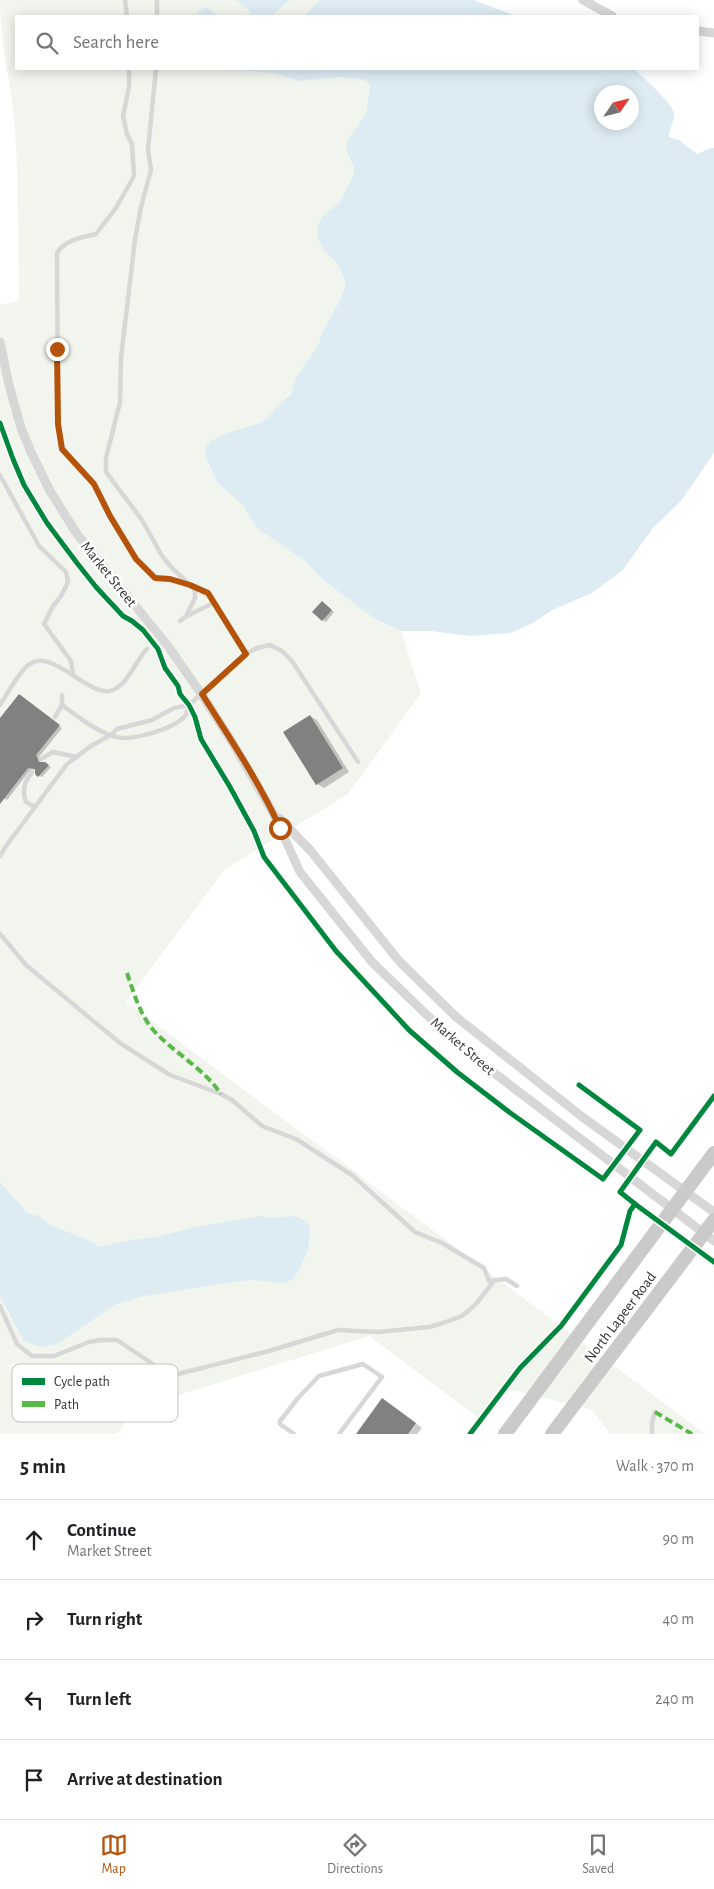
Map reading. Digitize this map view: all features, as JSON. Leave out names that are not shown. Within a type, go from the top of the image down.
[{"type":"main road","name":"North Lapeer Road","points":[[505,1434],[714,1153]]},
{"type":"main road","name":"North Lapeer Road","points":[[552,1434],[709,1237],[714,1220]]},
{"type":"main road","points":[[516,1434],[571,1359],[570,1346]]},
{"type":"street","points":[[583,0],[610,15]]},
{"type":"street","points":[[699,31],[714,33]]},
{"type":"street","name":"Market Street","points":[[0,342],[9,385],[30,452],[50,491],[77,534],[168,646],[202,694],[273,813],[300,872],[372,962],[458,1046],[709,1237]]},
{"type":"street","name":"Market Street","points":[[273,813],[310,850],[399,961],[455,1016],[581,1116],[714,1212]]},
{"type":"lane","points":[[125,0],[127,15]]},
{"type":"lane","points":[[157,0],[157,15]]},
{"type":"lane","points":[[129,70],[129,87],[123,116],[127,134],[132,144],[134,176],[116,208],[96,234],[84,236],[62,245],[57,253],[58,424],[62,449],[94,484],[110,516],[136,559],[155,578],[170,579],[208,593],[246,654]]},
{"type":"lane","points":[[156,70],[148,149],[151,170],[141,207],[136,239],[121,358],[120,402],[106,458],[106,472],[142,520],[162,556],[190,585],[196,594],[187,614],[180,621]]},
{"type":"lane","points":[[0,475],[39,546],[66,572],[68,582],[61,596],[52,606],[44,624],[71,661],[72,674]]},
{"type":"lane","points":[[187,614],[214,602]]},
{"type":"lane","points":[[62,705],[118,738],[153,734],[184,716],[189,705],[246,654],[257,648],[270,645],[282,650],[292,661],[358,762]]},
{"type":"lane","points":[[0,705],[26,667],[31,663],[45,661],[72,674],[100,691],[113,690],[127,678],[147,649]]},
{"type":"lane","points":[[55,717],[62,705],[62,695]]},
{"type":"lane","points":[[0,856],[67,764],[117,729],[152,720],[174,708],[189,705]]},
{"type":"lane","points":[[42,759],[53,752],[76,757]]},
{"type":"lane","points":[[32,772],[26,779],[23,793],[26,802],[35,807]]},
{"type":"lane","points":[[0,934],[26,965],[120,1043],[170,1075],[232,1100],[262,1126],[296,1139],[361,1182],[415,1232],[442,1243],[484,1268],[489,1281],[492,1282]]},
{"type":"lane","points":[[178,1374],[269,1352],[338,1330],[378,1332],[429,1327],[462,1316],[476,1304],[492,1282],[506,1279],[517,1286]]},
{"type":"lane","points":[[0,1306],[17,1344],[32,1356],[54,1356],[89,1342],[117,1340],[153,1364]]},
{"type":"lane","points":[[294,1434],[280,1424],[280,1421],[319,1376],[363,1364],[382,1378],[339,1434]]},
{"type":"lane","points":[[652,1434],[652,1422],[655,1412]]},
{"type":"path","points":[[410,1434],[418,1423]]},
{"type":"shaded area","points":[[0,0],[236,0],[254,15],[218,15],[213,11],[203,9],[198,12],[197,15],[15,15],[15,70],[237,70],[273,73],[299,81],[343,77],[365,80],[370,88],[366,113],[348,140],[349,159],[354,168],[354,174],[339,203],[330,212],[321,246],[338,265],[345,282],[339,303],[321,335],[318,346],[297,376],[293,389],[266,419],[254,427],[227,433],[220,437],[208,464],[217,482],[245,506],[252,521],[261,531],[305,561],[321,578],[361,609],[377,620],[401,631],[421,693],[348,794],[224,870],[126,1002],[335,1156],[705,1434],[610,1434],[592,1410],[516,1391],[505,1392],[484,1422],[369,1336],[178,1395],[178,1364],[12,1364],[12,1422],[126,1422],[117,1434],[0,1434],[0,305],[19,301],[18,193],[15,129]]},
{"type":"shaded area","points":[[236,0],[290,0],[272,15],[254,15]]},
{"type":"shaded area","points":[[290,0],[320,0],[305,15],[271,15]]},
{"type":"shaded area","points":[[320,0],[473,0],[513,15],[305,15]]},
{"type":"shaded area","points":[[203,8],[208,8],[218,15],[197,15]]},
{"type":"shaded area","points":[[237,70],[635,70],[657,90],[672,109],[674,116],[669,137],[679,140],[697,154],[714,148],[714,453],[681,501],[653,528],[622,571],[592,593],[552,610],[533,623],[510,633],[470,636],[431,631],[401,631],[377,620],[321,578],[305,561],[261,531],[252,521],[244,506],[217,482],[205,456],[206,447],[211,441],[227,433],[258,424],[266,419],[291,393],[297,376],[318,346],[321,335],[339,302],[345,286],[344,278],[338,265],[321,246],[317,234],[317,226],[324,215],[339,203],[354,174],[354,168],[346,150],[348,140],[366,113],[369,84],[365,80],[343,77],[299,81],[273,73]]},
{"type":"shaded area","points":[[0,1182],[28,1214],[39,1216],[50,1225],[100,1247],[260,1216],[272,1218],[294,1216],[306,1221],[310,1227],[308,1250],[301,1267],[293,1279],[285,1283],[253,1280],[240,1281],[144,1296],[116,1304],[57,1344],[41,1347],[24,1341],[0,1296]]},
{"type":"building","points":[[322,601],[332,610],[322,621],[312,612]]},
{"type":"building","points":[[19,694],[60,725],[36,755],[39,762],[45,762],[49,765],[38,777],[35,774],[35,769],[28,768],[0,804],[0,718]]},
{"type":"building","points":[[310,715],[343,768],[316,785],[283,732]]},
{"type":"building","points":[[382,1398],[416,1423],[408,1434],[356,1434]]},
{"type":"marked path","points":[[127,973],[138,1004],[150,1026],[163,1040],[198,1069],[221,1094]]},
{"type":"marked path","points":[[655,1412],[692,1434]]},
{"type":"cycle path","points":[[0,423],[24,485],[47,523],[96,587],[123,616],[143,630],[158,649],[165,668],[178,686],[180,694],[189,705],[195,717],[201,739],[254,831],[264,857],[336,951],[409,1030],[457,1072],[509,1112],[603,1179],[640,1130],[579,1085]]},
{"type":"cycle path","points":[[470,1434],[520,1368],[561,1326],[621,1245],[630,1211],[635,1204],[620,1192],[656,1142],[671,1154],[714,1096]]},
{"type":"cycle path","points":[[635,1204],[714,1262]]},
{"type":"route","points":[[57,349],[58,424],[62,449],[94,484],[110,516],[136,559],[155,578],[170,579],[208,593],[246,654],[202,694],[232,742],[280,828]]}]
